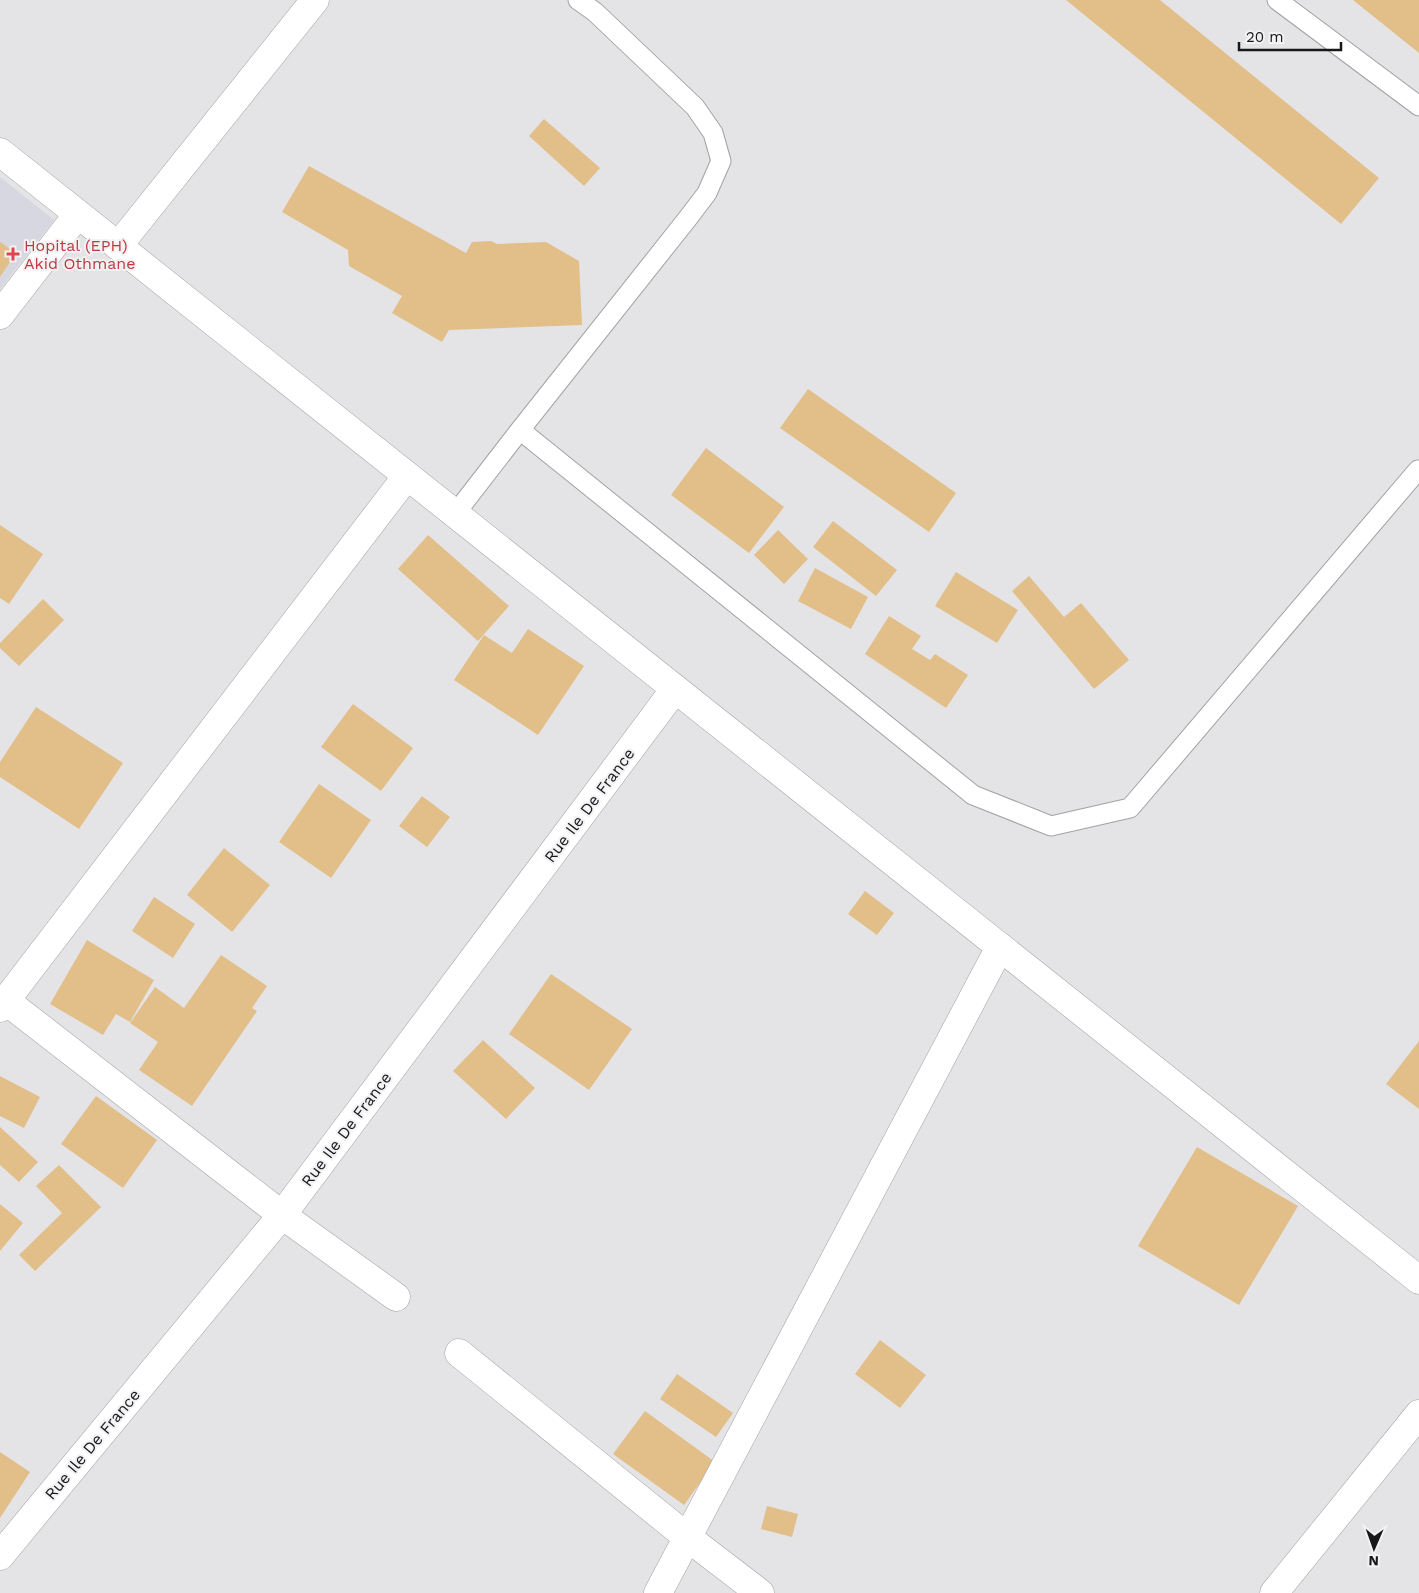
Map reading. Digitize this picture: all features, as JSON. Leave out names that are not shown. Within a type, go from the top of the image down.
[{"type":"street","points":[[118,246],[315,0]]},
{"type":"street","points":[[0,152],[1419,1280]]},
{"type":"street","points":[[0,315],[78,214]]},
{"type":"street","points":[[396,1297],[282,1215],[3,1005],[407,476]]},
{"type":"street","name":"Rue Ile De France","points":[[0,1556],[282,1215],[675,689]]},
{"type":"street","points":[[658,1593],[1000,947]]},
{"type":"street","points":[[459,1353],[687,1537],[760,1593]]},
{"type":"street","points":[[1274,1593],[1419,1414]]},
{"type":"lane","points":[[455,514],[707,193],[721,162],[713,134],[695,107],[599,6],[578,0]]},
{"type":"lane","points":[[1277,0],[1419,106]]},
{"type":"lane","points":[[520,430],[973,795],[1051,826],[1130,808],[1418,470]]},
{"type":"shaded area","name":"Hopital (EPH) Akid Othmane","points":[[0,177],[54,220],[0,289]]},
{"type":"building","points":[[1066,0],[1160,0],[1379,178],[1341,224]]},
{"type":"building","points":[[1353,0],[1419,0],[1419,53]]},
{"type":"building","points":[[544,119],[600,168],[584,186],[529,136]]},
{"type":"building","points":[[309,166],[466,253],[472,242],[491,241],[497,244],[546,242],[579,261],[582,325],[449,330],[442,342],[392,313],[402,296],[349,266],[348,250],[282,212]]},
{"type":"building","points":[[0,242],[16,253],[0,277]]},
{"type":"building","points":[[808,389],[956,493],[929,532],[780,428]]},
{"type":"building","points":[[706,448],[784,507],[749,553],[671,495]]},
{"type":"building","points":[[833,521],[897,570],[876,596],[813,547]]},
{"type":"building","points":[[0,525],[43,554],[9,604],[0,598]]},
{"type":"building","points":[[778,530],[808,559],[784,584],[754,555]]},
{"type":"building","points":[[428,535],[509,606],[478,641],[398,569]]},
{"type":"building","points":[[815,568],[868,597],[851,629],[798,601]]},
{"type":"building","points":[[956,572],[1018,610],[997,643],[935,606]]},
{"type":"building","points":[[1029,576],[1064,617],[1081,603],[1129,660],[1094,689],[1012,591]]},
{"type":"building","points":[[43,599],[64,620],[19,666],[0,648],[0,643]]},
{"type":"building","points":[[889,616],[921,636],[912,649],[930,660],[935,654],[968,675],[946,708],[865,654]]},
{"type":"building","points":[[528,629],[584,666],[538,735],[454,680],[484,635],[512,653]]},
{"type":"building","points":[[353,704],[413,748],[381,791],[321,747]]},
{"type":"building","points":[[36,707],[123,763],[79,829],[0,777],[0,762]]},
{"type":"building","points":[[319,784],[371,820],[331,878],[279,842]]},
{"type":"building","points":[[422,796],[450,817],[427,847],[399,826]]},
{"type":"building","points":[[224,848],[270,885],[232,932],[187,895]]},
{"type":"building","points":[[865,891],[894,913],[877,935],[848,914]]},
{"type":"building","points":[[154,897],[195,924],[173,958],[132,931]]},
{"type":"building","points":[[87,940],[154,980],[130,1022],[116,1014],[103,1035],[50,1004]]},
{"type":"building","points":[[221,955],[267,986],[252,1008],[257,1011],[192,1106],[139,1070],[158,1042],[130,1023],[155,987],[184,1008]]},
{"type":"building","points":[[551,974],[632,1029],[589,1090],[509,1034]]},
{"type":"building","points":[[483,1040],[535,1088],[506,1119],[453,1071]]},
{"type":"building","points":[[1419,1041],[1419,1109],[1386,1084]]},
{"type":"building","points":[[0,1076],[40,1097],[24,1128],[0,1116]]},
{"type":"building","points":[[96,1096],[157,1140],[123,1188],[61,1144]]},
{"type":"building","points":[[0,1127],[38,1162],[19,1182],[0,1165]]},
{"type":"building","points":[[1197,1147],[1298,1206],[1239,1305],[1138,1246]]},
{"type":"building","points":[[59,1165],[101,1207],[35,1271],[19,1255],[62,1213],[36,1186]]},
{"type":"building","points":[[0,1204],[23,1223],[0,1251]]},
{"type":"building","points":[[880,1340],[926,1375],[900,1408],[855,1374]]},
{"type":"building","points":[[677,1374],[733,1413],[716,1437],[660,1399]]},
{"type":"building","points":[[645,1411],[715,1462],[684,1505],[613,1454]]},
{"type":"building","points":[[0,1452],[30,1472],[0,1518]]},
{"type":"building","points":[[767,1506],[798,1514],[792,1537],[761,1529]]},
{"type":"place","name":"Hopital (EPH) Akid Othmane","points":[[13,254]]}]
